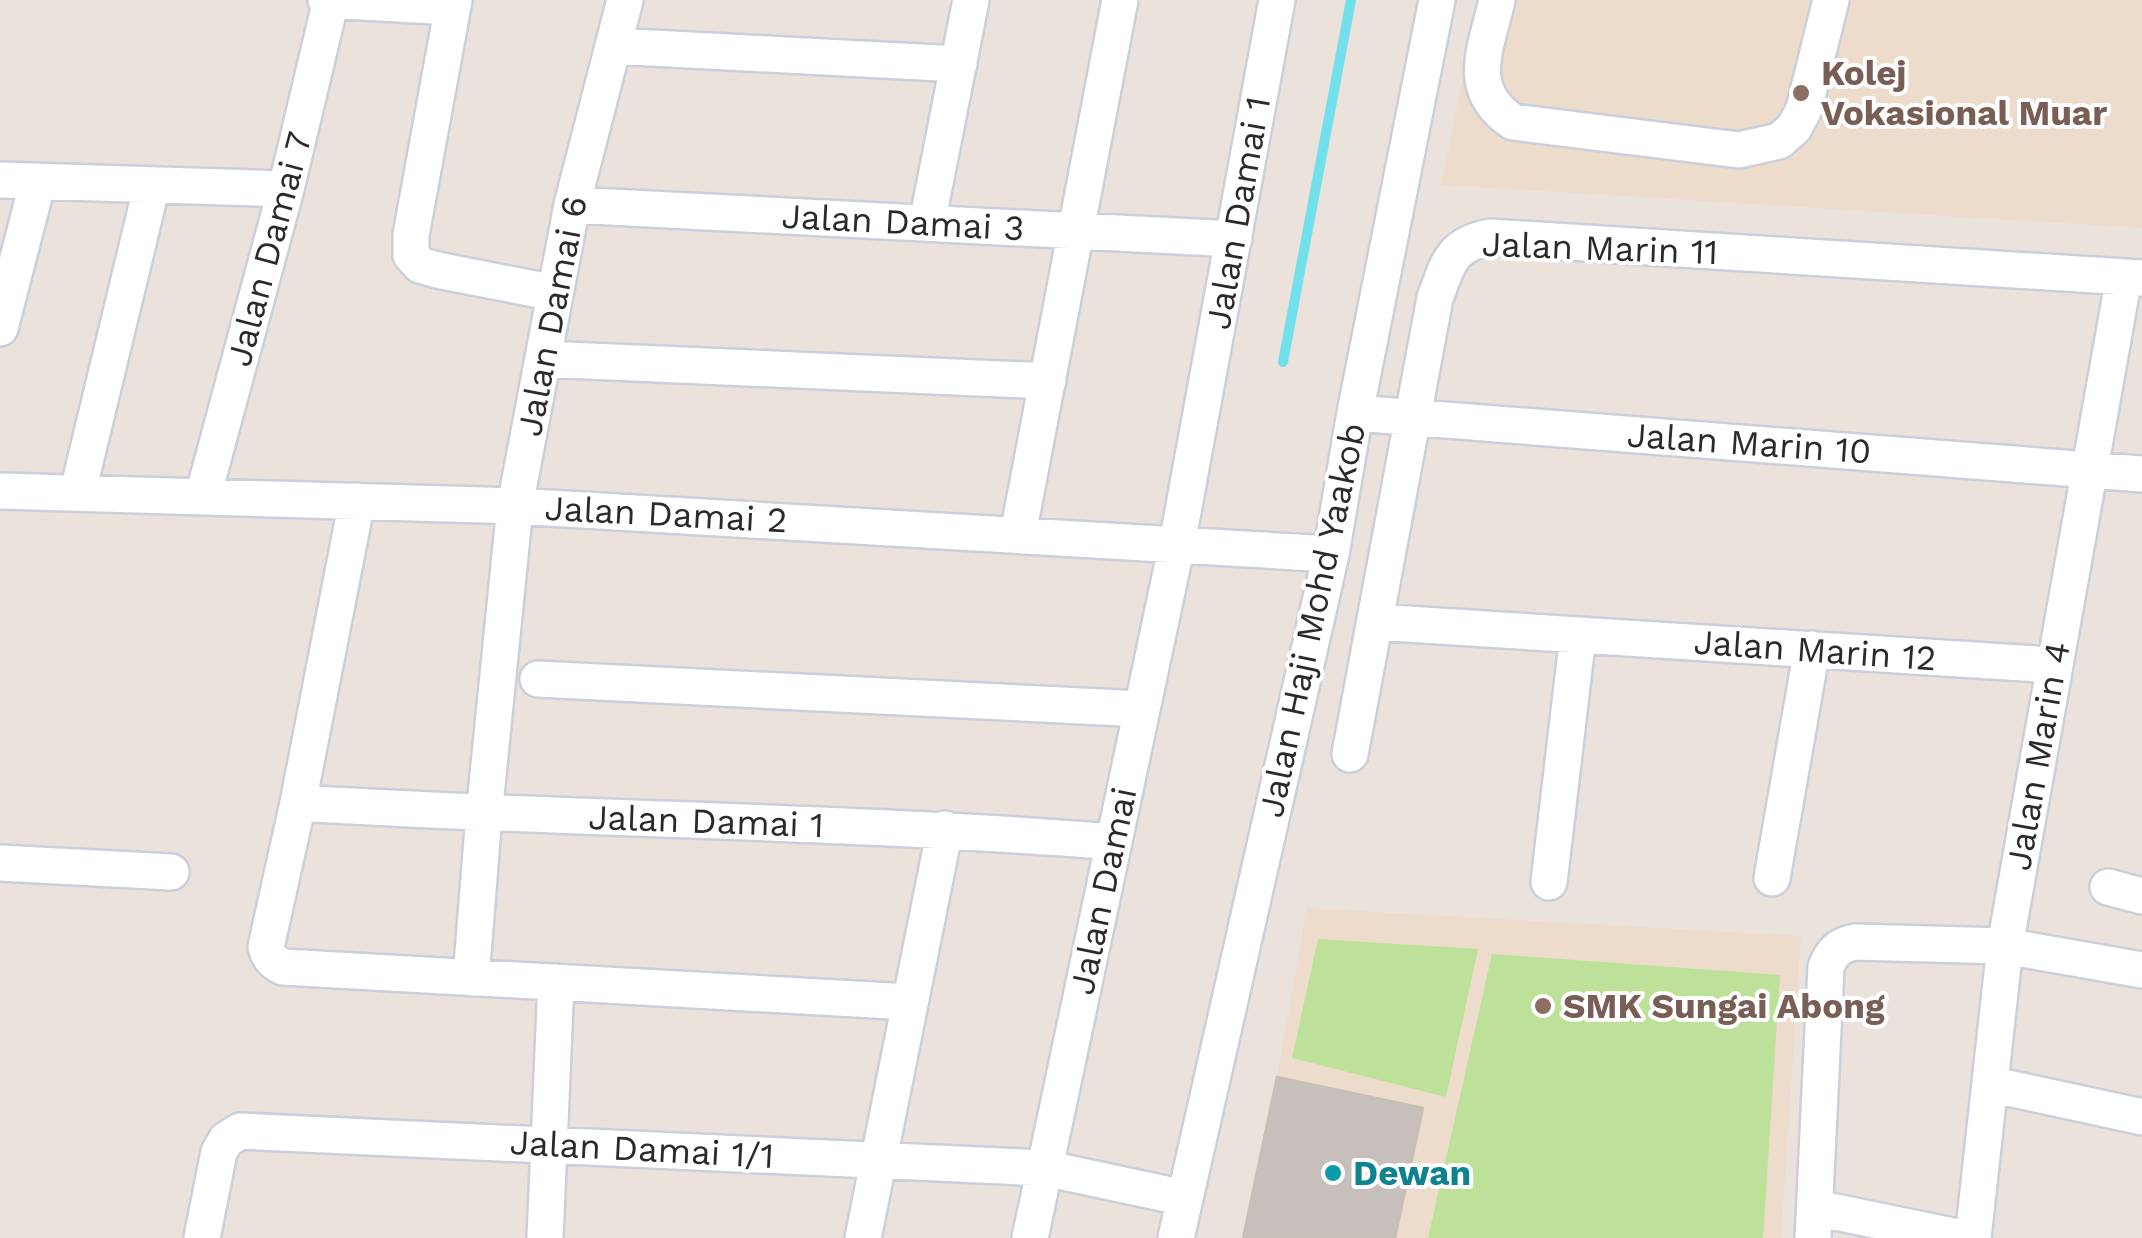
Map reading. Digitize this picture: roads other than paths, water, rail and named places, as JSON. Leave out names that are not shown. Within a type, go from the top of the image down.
[{"type":"street","points":[[328,0],[453,3],[410,255],[420,265],[437,270],[555,293]]},
{"type":"street","name":"Jalan Damai 7","points":[[203,496],[286,189],[328,0]]},
{"type":"street","name":"Jalan Damai 6","points":[[471,978],[515,506],[572,205],[625,0]]},
{"type":"street","points":[[927,223],[971,0]]},
{"type":"street","points":[[1018,534],[1120,0]]},
{"type":"street","name":"Jalan Damai 1","points":[[1193,544],[1234,239],[1277,0]]},
{"type":"street","name":"Jalan Haji Mohd Yaakob","points":[[1176,1238],[1331,554],[1437,0]]},
{"type":"street","points":[[1496,0],[1482,66],[1485,96],[1495,110],[1513,122],[1739,150],[1779,141],[1794,128],[1804,109],[1831,0]]},
{"type":"street","points":[[614,46],[960,64]]},
{"type":"street","points":[[0,180],[286,189]]},
{"type":"street","points":[[0,328],[38,181]]},
{"type":"street","points":[[78,491],[152,185]]},
{"type":"street","name":"Jalan Damai 3","points":[[572,205],[1234,239]]},
{"type":"street","name":"Jalan Marin 11","points":[[1350,754],[1434,298],[1451,258],[1466,242],[1490,237],[2133,277]]},
{"type":"street","name":"Jalan Marin 4","points":[[1973,1238],[2005,946],[2089,469],[2133,277]]},
{"type":"street","points":[[543,358],[1048,381]]},
{"type":"street","name":"Jalan Marin 10","points":[[1355,413],[2142,474]]},
{"type":"street","name":"Jalan Damai 2","points":[[0,491],[515,506],[1331,554]]},
{"type":"street","points":[[356,501],[298,804],[266,947],[269,957],[283,967],[910,1002]]},
{"type":"street","name":"Jalan Damai","points":[[1030,1238],[1142,709],[1193,544]]},
{"type":"street","name":"Jalan Marin 12","points":[[1375,622],[2053,664]]},
{"type":"street","points":[[1549,882],[1578,635]]},
{"type":"street","points":[[1772,878],[1812,649]]},
{"type":"street","points":[[538,679],[1142,709]]},
{"type":"street","name":"Jalan Damai 1","points":[[298,804],[484,814],[945,828],[1114,842]]},
{"type":"street","points":[[863,1238],[945,828]]},
{"type":"street","points":[[0,863],[171,872]]},
{"type":"street","points":[[2108,888],[2142,896]]},
{"type":"street","points":[[1962,1238],[1814,1223],[1826,967],[1834,952],[1843,944],[1855,942],[2005,946],[2142,970]]},
{"type":"street","points":[[545,1238],[556,982]]},
{"type":"street","points":[[1990,1084],[2142,1117]]},
{"type":"street","name":"Jalan Damai 1/1","points":[[202,1238],[219,1152],[226,1140],[240,1131],[1044,1168],[1185,1198]]},
{"type":"waterway","points":[[1283,362],[1351,0]]},
{"type":"place","name":"Kolej Vokasional Muar","points":[[1801,93]]},
{"type":"place","name":"SMK Sungai Abong","points":[[1543,1006]]},
{"type":"place","name":"Dewan","points":[[1333,1173]]}]
